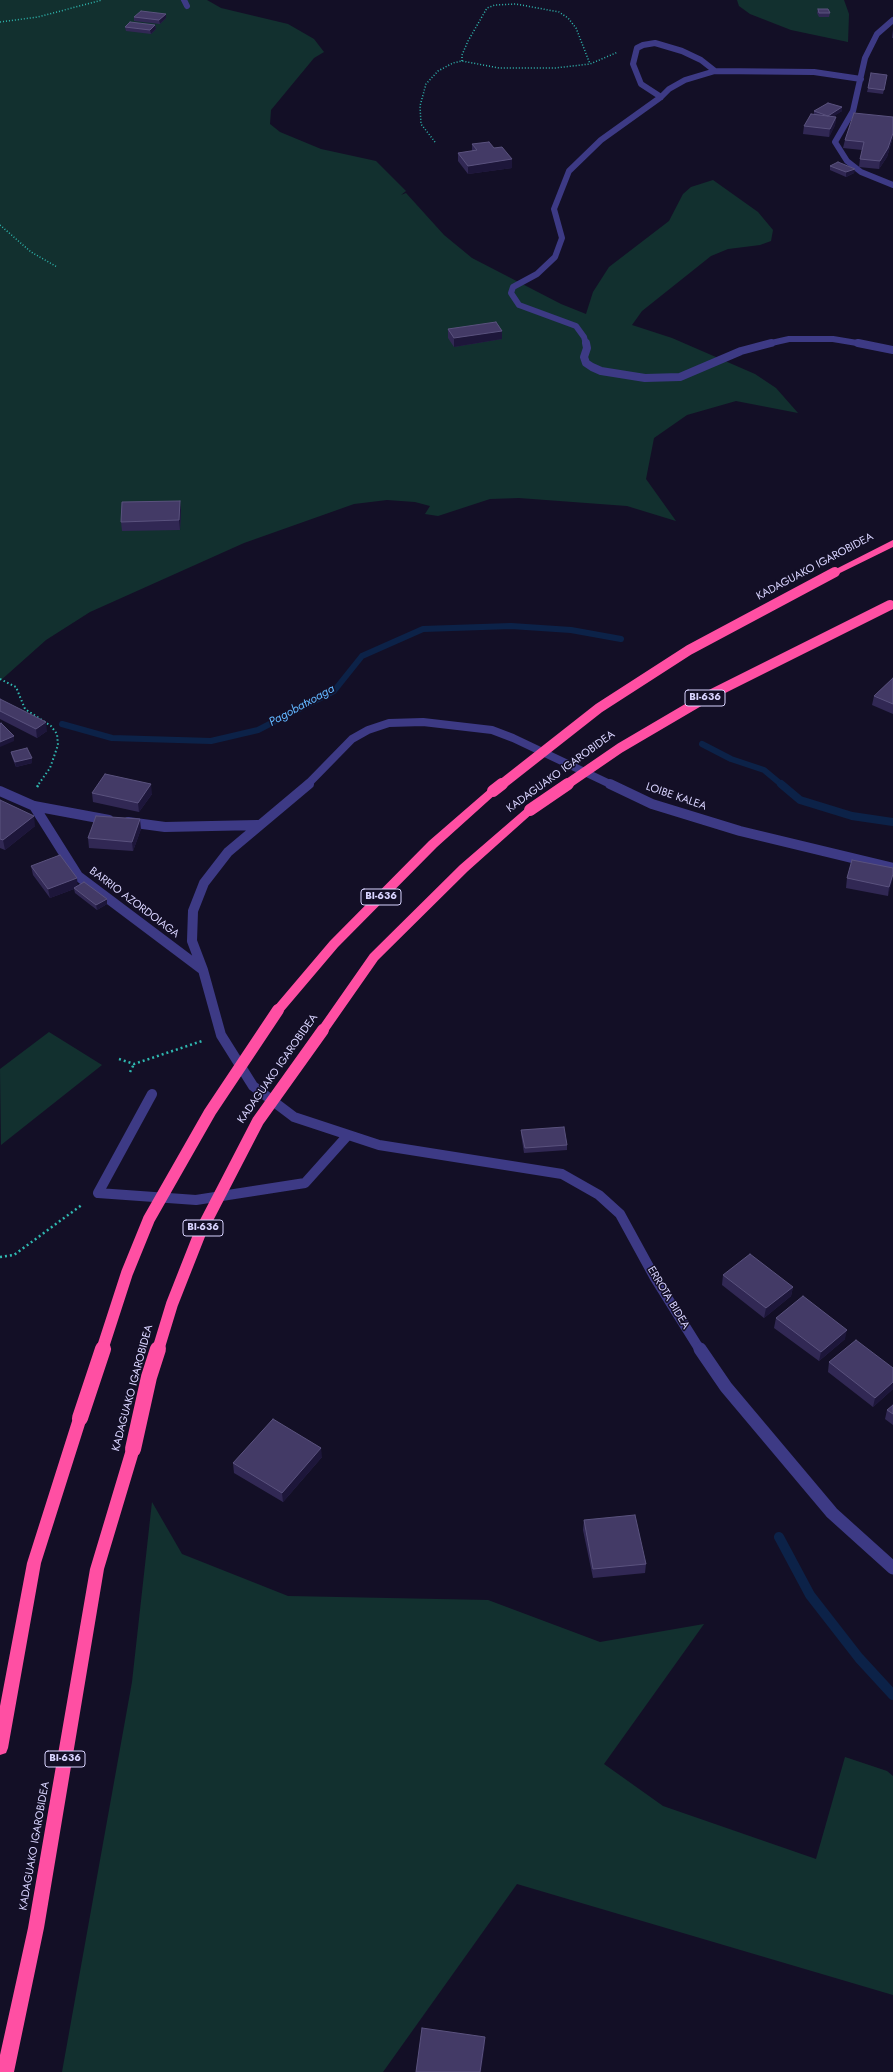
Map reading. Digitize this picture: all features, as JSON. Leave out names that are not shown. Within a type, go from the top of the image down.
[{"type":"highway","name":"KADAGUAKO IGAROBIDEA","points":[[0,1748],[34,1563],[127,1273],[149,1219],[210,1112],[278,1010],[339,939],[433,844],[493,791],[599,708],[689,650],[835,572],[893,543]]},
{"type":"highway","name":"KADAGUAKO IGAROBIDEA","points":[[5,2072],[36,1928],[97,1569],[133,1449],[149,1378],[170,1311],[200,1233],[258,1121],[374,956],[464,868],[530,810],[620,748],[712,694],[892,604]]},
{"type":"street","points":[[184,0],[187,6]]},
{"type":"street","points":[[893,20],[877,34],[865,58],[853,111],[835,142],[847,161],[861,172],[893,184]]},
{"type":"street","points":[[661,97],[641,84],[633,64],[638,48],[643,45],[655,43],[668,46],[701,60],[715,71]]},
{"type":"street","points":[[861,79],[814,72],[715,71],[685,80],[669,89],[661,97],[601,140],[569,171],[554,209],[555,217],[561,229],[562,238],[555,257],[537,274],[513,287],[511,294],[519,305],[576,326],[584,337],[587,348],[584,357],[586,363],[597,369],[645,378],[680,377],[741,351],[789,339],[832,340],[893,350]]},
{"type":"street","name":"BARRIO AZORDOIAGA","points":[[379,1145],[294,1117],[253,1086],[221,1035],[203,970],[192,941],[193,911],[204,882],[228,852],[258,825],[276,812],[317,777],[352,739],[368,730],[389,723],[422,722],[460,726]]},
{"type":"street","name":"LOIBE KALEA","points":[[460,726],[492,730],[513,738],[652,804],[740,831],[875,865],[893,868]]},
{"type":"street","points":[[0,791],[30,804],[98,818],[165,827],[258,825]]},
{"type":"street","name":"BARRIO AZORDOIAGA","points":[[30,804],[78,876],[203,970]]},
{"type":"street","points":[[152,1094],[98,1194],[196,1200],[305,1183],[348,1135]]},
{"type":"street","name":"ERROTA BIDEA","points":[[379,1145],[562,1174],[599,1194],[620,1214],[655,1278],[695,1342],[726,1387],[832,1513],[893,1568]]},
{"type":"path","points":[[0,22],[64,11],[102,0]]},
{"type":"path","points":[[462,61],[462,55],[468,41],[487,8],[495,5],[516,4],[560,12],[568,18],[576,28],[590,64]]},
{"type":"path","points":[[435,142],[422,124],[420,106],[426,84],[438,71],[454,63],[462,61],[513,68],[555,68],[590,64],[630,47],[643,45]]},
{"type":"path","points":[[0,225],[31,252],[57,267]]},
{"type":"path","points":[[0,679],[16,687],[25,709],[52,726],[57,734],[58,745],[50,768],[30,804]]},
{"type":"path","points":[[119,1059],[134,1064],[221,1035]]},
{"type":"path","points":[[130,1072],[134,1064]]},
{"type":"path","points":[[0,1257],[14,1255],[98,1194]]},
{"type":"green space","points":[[0,0],[207,0],[221,8],[288,24],[314,39],[324,52],[314,58],[271,110],[270,124],[280,132],[321,149],[376,161],[406,191],[401,195],[406,193],[444,235],[472,258],[561,304],[586,314],[593,292],[609,267],[669,221],[683,194],[691,187],[713,180],[758,212],[773,230],[771,241],[760,245],[728,249],[711,256],[642,311],[632,325],[672,338],[755,374],[776,388],[798,413],[736,401],[687,415],[654,438],[646,479],[676,521],[627,506],[519,498],[490,499],[438,516],[425,514],[430,506],[415,502],[387,500],[354,504],[244,543],[90,612],[46,640],[0,681]]},
{"type":"green space","points":[[737,0],[844,0],[849,14],[848,42],[791,30],[750,14],[739,6]]},
{"type":"green space","points":[[49,1032],[102,1065],[1,1145],[0,1069]]},
{"type":"green space","points":[[152,1502],[182,1554],[288,1596],[488,1600],[600,1642],[704,1624],[604,1764],[663,1806],[816,1859],[845,1757],[887,1771],[893,1776],[893,1995],[517,1884],[383,2072],[62,2072],[132,1682]]},
{"type":"building","points":[[818,9],[828,9],[830,13],[819,13]]},
{"type":"building","points":[[141,11],[166,14],[159,20],[134,17]]},
{"type":"building","points":[[130,22],[155,25],[150,30],[125,27]]},
{"type":"building","points":[[871,73],[887,75],[884,90],[868,88]]},
{"type":"building","points":[[828,103],[842,107],[828,116],[814,111]]},
{"type":"building","points":[[854,113],[893,117],[893,133],[888,148],[880,161],[860,159],[864,142],[845,140]]},
{"type":"building","points":[[811,114],[836,117],[830,129],[804,126]]},
{"type":"building","points":[[489,142],[494,148],[502,147],[512,159],[468,166],[458,153],[477,150],[472,144]]},
{"type":"building","points":[[838,162],[855,169],[846,172],[830,166]]},
{"type":"building","points":[[496,322],[502,331],[454,338],[448,329]]},
{"type":"building","points":[[180,501],[179,520],[121,522],[122,502]]},
{"type":"building","points":[[893,678],[893,704],[874,696]]},
{"type":"building","points":[[0,699],[46,722],[36,729],[0,711]]},
{"type":"building","points":[[1,723],[14,736],[0,742],[0,724]]},
{"type":"building","points":[[27,748],[32,758],[15,762],[11,752]]},
{"type":"building","points":[[105,774],[151,784],[138,803],[92,793]]},
{"type":"building","points":[[0,800],[34,816],[3,840],[0,839]]},
{"type":"building","points":[[96,816],[140,819],[132,842],[88,838]]},
{"type":"building","points":[[60,855],[77,878],[48,889],[31,866]]},
{"type":"building","points":[[852,860],[893,868],[893,874],[889,887],[847,878]]},
{"type":"building","points":[[84,882],[107,899],[96,905],[74,888]]},
{"type":"building","points":[[564,1127],[567,1145],[525,1148],[521,1130]]},
{"type":"building","points":[[750,1254],[793,1287],[766,1308],[723,1275]]},
{"type":"building","points":[[803,1296],[847,1330],[821,1352],[776,1318]]},
{"type":"building","points":[[856,1340],[893,1368],[893,1382],[875,1398],[829,1362]]},
{"type":"building","points":[[893,1405],[893,1414],[887,1410]]},
{"type":"building","points":[[273,1419],[321,1448],[282,1493],[233,1463]]},
{"type":"building","points":[[635,1515],[646,1564],[593,1569],[584,1520]]},
{"type":"building","points":[[422,2028],[485,2037],[480,2072],[416,2072]]},
{"type":"waterway","name":"Pagobatxoaga","points":[[62,724],[112,738],[211,741],[258,730],[334,691],[362,656],[423,629],[511,626],[571,630],[621,639]]},
{"type":"waterway","name":"Pagobatxoaga","points":[[702,744],[731,759],[764,770],[782,785]]},
{"type":"waterway","name":"Pagobatxoaga","points":[[781,784],[800,800],[852,816],[893,822]]},
{"type":"waterway","points":[[779,1537],[810,1595],[859,1658],[893,1695]]}]
